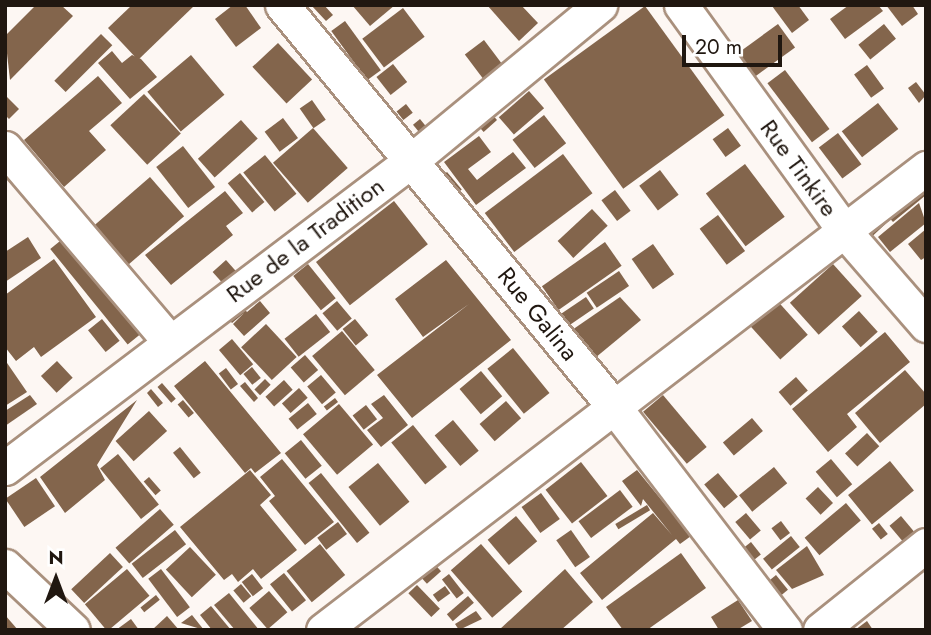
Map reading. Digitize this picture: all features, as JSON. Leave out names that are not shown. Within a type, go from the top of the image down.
[{"type":"street","name":"Rue Galina","points":[[282,5],[615,408],[785,630]]},
{"type":"street","name":"Rue de la Tradition","points":[[5,468],[412,160],[600,5]]},
{"type":"street","name":"Rue Tinkire","points":[[681,5],[846,233],[926,325]]},
{"type":"street","points":[[5,148],[170,342]]},
{"type":"street","points":[[323,630],[846,233],[926,168]]},
{"type":"street","points":[[820,630],[926,545]]},
{"type":"street","points":[[5,566],[73,630]]},
{"type":"building","points":[[36,5],[61,5],[73,16],[10,80],[5,36]]},
{"type":"building","points":[[132,5],[195,5],[138,60],[108,28]]},
{"type":"building","points":[[233,5],[245,5],[261,28],[236,47],[215,19]]},
{"type":"building","points":[[311,5],[324,5],[333,15],[326,21]]},
{"type":"building","points":[[352,5],[395,5],[370,26]]},
{"type":"building","points":[[487,5],[521,5],[538,23],[519,41]]},
{"type":"building","points":[[798,5],[809,20],[792,33],[772,6]]},
{"type":"building","points":[[849,5],[878,5],[883,11],[845,39],[830,19]]},
{"type":"building","points":[[886,5],[912,5],[918,14],[902,26]]},
{"type":"building","points":[[645,6],[724,115],[623,189],[544,79]]},
{"type":"building","points":[[403,8],[425,37],[384,67],[362,39]]},
{"type":"building","points":[[345,21],[381,70],[367,80],[331,31]]},
{"type":"building","points":[[778,24],[795,47],[754,77],[737,54]]},
{"type":"building","points":[[884,24],[896,39],[870,60],[858,45]]},
{"type":"building","points":[[101,34],[112,45],[66,92],[54,81]]},
{"type":"building","points":[[484,40],[503,65],[483,79],[465,54]]},
{"type":"building","points":[[278,43],[312,80],[287,103],[252,67]]},
{"type":"building","points":[[112,51],[122,63],[132,55],[141,59],[157,77],[130,99],[98,63]]},
{"type":"building","points":[[191,55],[224,95],[181,131],[147,92]]},
{"type":"building","points":[[393,64],[407,82],[391,95],[376,77]]},
{"type":"building","points":[[867,65],[884,88],[871,98],[854,74]]},
{"type":"building","points":[[785,70],[830,129],[812,142],[767,83]]},
{"type":"building","points":[[98,76],[122,103],[89,131],[106,150],[64,187],[24,140]]},
{"type":"building","points":[[916,82],[926,95],[919,103],[908,88]]},
{"type":"building","points":[[529,91],[544,108],[514,135],[499,117]]},
{"type":"building","points":[[144,94],[181,133],[147,165],[110,125]]},
{"type":"building","points":[[5,95],[19,109],[9,119],[5,115]]},
{"type":"building","points":[[312,100],[326,120],[313,128],[300,109]]},
{"type":"building","points":[[878,103],[898,129],[862,157],[842,131]]},
{"type":"building","points":[[406,104],[413,113],[403,120],[397,111]]},
{"type":"building","points":[[489,111],[497,120],[484,132],[476,123]]},
{"type":"building","points":[[544,115],[566,143],[535,168],[512,140]]},
{"type":"building","points":[[283,118],[298,138],[280,152],[265,132]]},
{"type":"building","points":[[420,119],[428,129],[421,135],[413,125]]},
{"type":"building","points":[[241,120],[258,139],[215,177],[198,159]]},
{"type":"building","points":[[313,128],[348,168],[308,203],[273,163]]},
{"type":"building","points":[[728,128],[741,146],[726,157],[713,139]]},
{"type":"building","points":[[838,133],[861,164],[842,179],[819,147]]},
{"type":"building","points":[[479,136],[491,152],[468,169],[477,180],[513,152],[526,168],[476,205],[444,162]]},
{"type":"building","points":[[183,146],[215,187],[188,208],[156,167]]},
{"type":"building","points":[[563,154],[592,193],[514,252],[485,213]]},
{"type":"building","points":[[265,155],[296,194],[275,211],[243,173]]},
{"type":"building","points":[[745,164],[785,217],[746,246],[706,193]]},
{"type":"building","points":[[660,170],[679,195],[658,210],[639,186]]},
{"type":"building","points":[[447,172],[462,190],[450,199],[436,182]]},
{"type":"building","points":[[240,173],[264,202],[252,212],[228,183]]},
{"type":"building","points":[[150,177],[184,216],[128,265],[94,226]]},
{"type":"building","points":[[926,184],[926,195],[893,222],[880,207]]},
{"type":"building","points":[[615,190],[631,211],[617,221],[601,200]]},
{"type":"building","points":[[225,191],[243,213],[226,226],[233,235],[171,285],[145,255]]},
{"type":"building","points":[[394,201],[428,244],[350,305],[316,262]]},
{"type":"building","points":[[919,203],[926,223],[890,252],[878,237]]},
{"type":"building","points":[[592,209],[608,226],[573,258],[558,241]]},
{"type":"building","points":[[878,209],[889,221],[873,236],[862,224]]},
{"type":"building","points":[[718,215],[745,251],[727,265],[700,229]]},
{"type":"building","points":[[926,229],[926,257],[921,260],[908,244]]},
{"type":"building","points":[[28,237],[41,258],[5,282],[5,252]]},
{"type":"building","points":[[65,237],[142,333],[128,345],[50,249]]},
{"type":"building","points":[[605,242],[622,266],[559,310],[542,286]]},
{"type":"building","points":[[653,244],[674,274],[653,289],[632,259]]},
{"type":"building","points":[[54,259],[96,317],[41,357],[34,347],[16,361],[5,347],[5,295]]},
{"type":"building","points":[[226,260],[236,271],[223,283],[213,272]]},
{"type":"building","points":[[446,260],[511,340],[412,418],[377,375],[469,304],[423,337],[395,299]]},
{"type":"building","points":[[308,264],[336,298],[321,310],[293,276]]},
{"type":"building","points":[[833,264],[862,296],[819,335],[790,303]]},
{"type":"building","points":[[619,271],[629,286],[597,308],[587,293]]},
{"type":"building","points":[[773,296],[808,335],[780,359],[746,321]]},
{"type":"building","points":[[586,297],[594,309],[569,325],[561,314]]},
{"type":"building","points":[[620,297],[641,320],[595,358],[572,330]]},
{"type":"building","points":[[237,301],[247,312],[260,301],[270,313],[244,336],[233,324],[244,313],[232,323],[223,313]]},
{"type":"building","points":[[337,301],[352,319],[337,331],[322,313]]},
{"type":"building","points":[[859,311],[878,332],[861,347],[842,326]]},
{"type":"building","points":[[316,314],[330,332],[299,357],[284,339]]},
{"type":"building","points":[[102,319],[120,341],[106,352],[88,330]]},
{"type":"building","points":[[355,319],[368,335],[356,345],[343,329]]},
{"type":"building","points":[[266,324],[297,357],[272,380],[241,347]]},
{"type":"building","points":[[342,331],[375,370],[345,395],[312,356]]},
{"type":"building","points":[[885,332],[910,362],[847,414],[857,427],[828,452],[792,409]]},
{"type":"building","points":[[232,339],[253,364],[240,375],[219,350]]},
{"type":"building","points":[[513,348],[550,393],[524,414],[487,369]]},
{"type":"building","points":[[305,355],[318,370],[304,383],[291,367]]},
{"type":"building","points":[[5,360],[27,392],[5,406]]},
{"type":"building","points":[[57,361],[73,378],[57,393],[41,376]]},
{"type":"building","points":[[205,361],[281,453],[255,473],[251,468],[245,473],[174,386]]},
{"type":"building","points":[[252,367],[261,378],[252,385],[243,374]]},
{"type":"building","points":[[226,368],[238,384],[231,389],[219,373]]},
{"type":"building","points":[[905,370],[926,394],[926,404],[880,443],[855,413]]},
{"type":"building","points":[[481,371],[502,396],[481,414],[460,389]]},
{"type":"building","points":[[321,375],[336,393],[322,404],[307,387]]},
{"type":"building","points":[[796,377],[808,391],[790,406],[779,392]]},
{"type":"building","points":[[265,379],[271,385],[260,395],[254,390]]},
{"type":"building","points":[[284,380],[293,390],[274,406],[265,397]]},
{"type":"building","points":[[245,382],[258,398],[254,402],[240,386]]},
{"type":"building","points":[[162,383],[176,399],[171,403],[157,387]]},
{"type":"building","points":[[299,388],[308,398],[291,413],[282,403]]},
{"type":"building","points":[[151,389],[163,403],[158,407],[147,393]]},
{"type":"building","points":[[30,395],[37,404],[5,426],[5,411]]},
{"type":"building","points":[[384,395],[408,425],[381,447],[367,430],[383,418],[371,404]]},
{"type":"building","points":[[663,395],[707,447],[687,464],[643,412]]},
{"type":"building","points":[[335,398],[338,402],[327,410],[324,406]]},
{"type":"building","points":[[137,400],[97,465],[105,480],[65,513],[40,477]]},
{"type":"building","points":[[183,400],[194,413],[189,418],[178,404]]},
{"type":"building","points":[[506,401],[521,418],[495,441],[480,424]]},
{"type":"building","points":[[308,403],[317,414],[297,430],[289,419]]},
{"type":"building","points":[[339,404],[373,445],[337,475],[303,434]]},
{"type":"building","points":[[366,405],[377,419],[364,430],[353,415]]},
{"type":"building","points":[[149,411],[167,431],[134,461],[116,441]]},
{"type":"building","points":[[752,418],[763,431],[734,455],[723,442]]},
{"type":"building","points":[[453,420],[479,451],[460,466],[435,435]]},
{"type":"building","points":[[413,425],[447,467],[425,485],[391,443]]},
{"type":"building","points":[[867,433],[879,446],[857,467],[845,453]]},
{"type":"building","points":[[301,440],[322,466],[305,479],[285,453]]},
{"type":"building","points":[[180,447],[201,473],[194,478],[173,453]]},
{"type":"building","points":[[118,454],[159,505],[141,519],[100,468]]},
{"type":"building","points":[[282,459],[334,522],[305,545],[269,501],[275,496],[260,477]]},
{"type":"building","points":[[831,459],[852,484],[837,497],[816,472]]},
{"type":"building","points":[[890,461],[914,491],[872,525],[848,495]]},
{"type":"building","points":[[581,462],[607,496],[572,524],[546,490]]},
{"type":"building","points":[[378,463],[409,502],[380,526],[348,487]]},
{"type":"building","points":[[774,467],[787,483],[752,512],[739,495]]},
{"type":"building","points":[[250,470],[271,495],[260,505],[297,550],[261,579],[253,569],[238,582],[232,574],[224,580],[180,527]]},
{"type":"building","points":[[637,470],[691,536],[680,544],[676,539],[602,600],[580,573],[653,513],[672,535],[643,499],[641,506],[622,481]]},
{"type":"building","points":[[321,473],[369,533],[357,543],[309,483]]},
{"type":"building","points":[[718,473],[738,497],[724,508],[704,485]]},
{"type":"building","points":[[149,477],[161,491],[156,495],[144,482]]},
{"type":"building","points":[[36,478],[55,506],[24,527],[5,499]]},
{"type":"building","points":[[818,487],[833,503],[821,515],[806,499]]},
{"type":"building","points":[[620,490],[633,507],[591,538],[578,521]]},
{"type":"building","points":[[541,493],[560,519],[540,533],[522,507]]},
{"type":"building","points":[[846,503],[861,521],[819,555],[805,538]]},
{"type":"building","points":[[647,505],[650,510],[618,529],[615,524]]},
{"type":"building","points":[[160,509],[174,525],[129,564],[115,548]]},
{"type":"building","points":[[746,513],[761,531],[750,540],[735,522]]},
{"type":"building","points":[[516,516],[537,541],[509,565],[488,540]]},
{"type":"building","points":[[901,516],[917,535],[906,545],[890,526]]},
{"type":"building","points":[[781,521],[790,533],[780,540],[771,528]]},
{"type":"building","points":[[338,522],[347,534],[326,550],[317,538]]},
{"type":"building","points":[[879,523],[888,534],[881,540],[872,529]]},
{"type":"building","points":[[175,530],[186,544],[143,578],[132,564]]},
{"type":"building","points":[[571,530],[590,557],[575,567],[556,540]]},
{"type":"building","points":[[791,536],[800,547],[772,570],[763,559]]},
{"type":"building","points":[[751,542],[761,555],[753,561],[743,548]]},
{"type":"building","points":[[320,544],[345,575],[312,602],[287,571]]},
{"type":"building","points":[[481,544],[522,592],[492,618],[451,570]]},
{"type":"building","points":[[807,546],[824,575],[792,589],[776,570]]},
{"type":"building","points":[[190,547],[216,575],[192,597],[166,570]]},
{"type":"building","points":[[110,553],[123,567],[84,603],[71,589]]},
{"type":"building","points":[[681,553],[706,588],[647,630],[623,630],[606,607]]},
{"type":"building","points":[[431,560],[441,571],[427,584],[417,573]]},
{"type":"building","points":[[127,569],[149,596],[109,630],[85,604]]},
{"type":"building","points":[[161,569],[190,607],[177,617],[148,579]]},
{"type":"building","points":[[565,569],[593,602],[561,630],[499,630]]},
{"type":"building","points":[[284,573],[306,600],[292,612],[270,584]]},
{"type":"building","points":[[252,574],[263,588],[253,596],[242,582]]},
{"type":"building","points":[[449,574],[464,593],[457,598],[442,580]]},
{"type":"building","points":[[776,575],[788,590],[781,595],[769,581]]},
{"type":"building","points":[[241,584],[251,596],[244,603],[233,590]]},
{"type":"building","points":[[417,585],[440,609],[431,617],[408,593]]},
{"type":"building","points":[[445,586],[450,593],[438,602],[433,595]]},
{"type":"building","points":[[269,591],[287,612],[268,629],[249,608]]},
{"type":"building","points":[[229,593],[259,630],[235,630],[214,605]]},
{"type":"building","points":[[156,595],[160,600],[144,612],[140,608]]},
{"type":"building","points":[[468,596],[474,603],[453,621],[447,614]]},
{"type":"building","points":[[738,600],[752,621],[737,630],[719,630],[711,617]]},
{"type":"building","points":[[211,606],[231,630],[212,630],[200,615]]},
{"type":"building","points":[[476,611],[482,619],[459,630],[455,624]]},
{"type":"building","points":[[5,615],[18,630],[5,630]]},
{"type":"building","points":[[192,615],[204,630],[181,623]]},
{"type":"building","points":[[167,616],[179,630],[152,630]]},
{"type":"building","points":[[131,619],[139,630],[116,630]]},
{"type":"building","points":[[867,621],[873,630],[855,630]]}]
